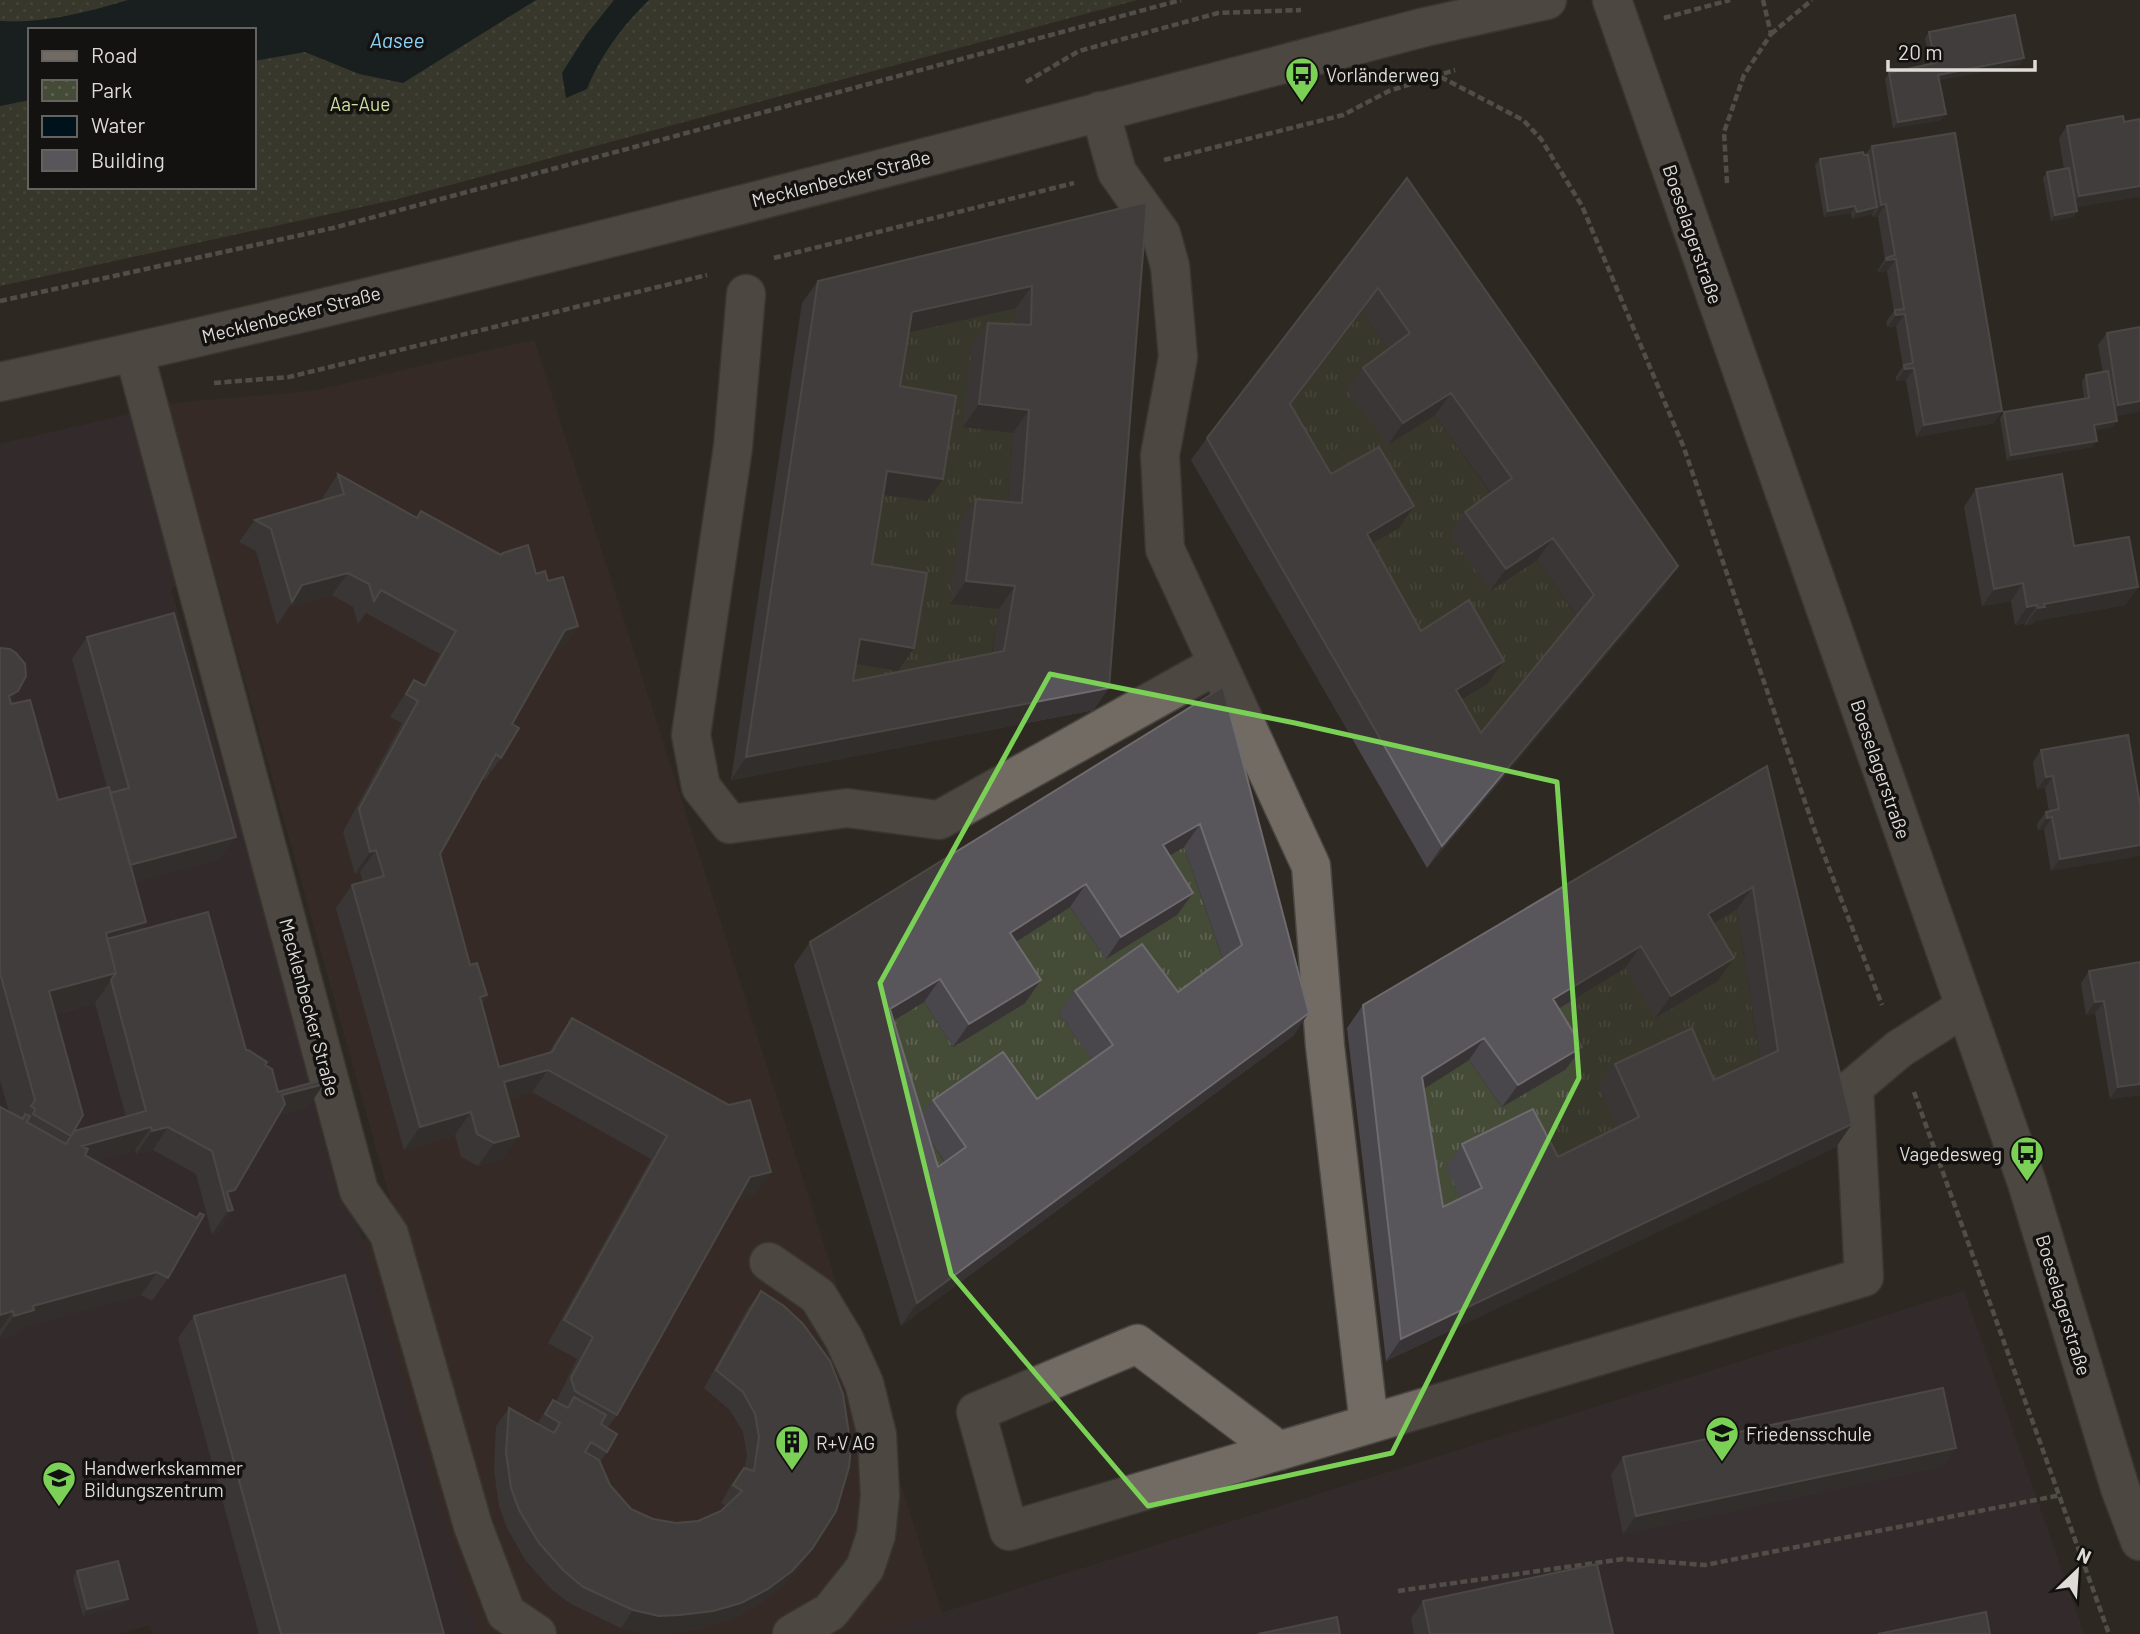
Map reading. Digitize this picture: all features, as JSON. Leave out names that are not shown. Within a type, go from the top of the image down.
[{"type":"street","name":"Mecklenbecker Straße","points":[[0,382],[617,236],[1425,27],[1548,0]]},
{"type":"street","name":"Boeselagerstraße","points":[[1612,0],[2027,1183],[2120,1489],[2140,1541]]},
{"type":"street","points":[[1100,111],[1117,172],[1161,234],[1170,266],[1178,357],[1160,455],[1165,549],[1311,866],[1325,1046],[1369,1424]]},
{"type":"street","points":[[746,294],[733,447],[691,735],[701,787],[730,824],[847,808],[939,820],[1218,664]]},
{"type":"street","name":"Mecklenbecker Straße","points":[[134,352],[359,1191],[389,1234],[473,1526],[506,1613],[537,1634]]},
{"type":"street","points":[[1279,1451],[1138,1344],[976,1412],[1009,1531],[1279,1451],[1864,1277],[1854,1087],[1899,1049],[1965,1007]]},
{"type":"street","points":[[769,1262],[818,1296],[844,1339],[864,1383],[877,1435],[880,1496],[876,1535],[864,1568],[830,1612],[792,1634]]},
{"type":"path","points":[[0,302],[333,228],[1181,0]]},
{"type":"path","points":[[1771,34],[1812,0]]},
{"type":"path","points":[[1425,27],[1437,75],[1523,120],[1541,139],[1582,206],[1684,448],[1816,834],[1899,1049],[2109,1634]]},
{"type":"path","points":[[1398,1591],[1623,1559],[1705,1565],[2061,1495]]},
{"type":"highlighted area","points":[[1050,674],[1295,723],[1557,782],[1579,1078],[1392,1453],[1148,1506],[951,1274],[880,983]]},
{"type":"shaded area","points":[[534,340],[944,1620],[897,1634],[478,1634],[362,1240],[375,1237],[395,1215],[168,405],[314,391]]},
{"type":"shaded area","points":[[135,413],[181,579],[171,590],[478,1634],[153,1634],[150,1625],[116,1634],[0,1634],[0,444]]},
{"type":"shaded area","name":"Friedensschule","points":[[1964,1291],[2084,1634],[874,1634]]},
{"type":"green space","name":"Aa-Aue","points":[[0,0],[1137,0],[398,199],[0,286]]},
{"type":"green space","points":[[1016,308],[1013,433],[1006,526],[950,603],[999,609],[988,674],[838,704],[871,493],[928,501],[884,408],[897,335]]},
{"type":"green space","points":[[1362,311],[1394,356],[1388,445],[1435,415],[1496,501],[1490,591],[1537,560],[1578,618],[1465,756],[1440,712],[1487,684],[1406,654],[1351,556],[1398,528],[1315,497],[1274,427]]},
{"type":"green space","points":[[1184,847],[1226,968],[1162,1015],[1059,1014],[1098,1067],[1021,1122],[918,1123],[950,1170],[922,1190],[874,1032],[924,1002],[953,1047],[1025,1003],[994,956],[1070,907],[1106,959],[1148,868]]},
{"type":"green space","points":[[1737,909],[1762,1074],[1427,1230],[1406,1100],[1469,1060],[1502,1107],[1566,1069],[1538,1021],[1625,968],[1656,1018],[1692,936]]},
{"type":"water","name":"Aasee","points":[[128,0],[536,0],[403,83],[359,74],[305,52],[256,61],[256,28],[28,28],[28,100],[0,106],[0,21],[33,21],[81,13]]},
{"type":"water","points":[[614,0],[649,0],[613,42],[587,89],[566,98],[562,73],[586,35]]},
{"type":"building","points":[[2015,15],[2024,58],[1938,75],[1946,114],[1898,122],[1889,73],[1935,63],[1929,32]]},
{"type":"building","points":[[2123,116],[2124,122],[2140,119],[2140,186],[2079,196],[2067,126]]},
{"type":"building","points":[[1955,133],[2002,411],[1924,425],[1914,368],[1905,369],[1904,365],[1913,363],[1905,314],[1895,313],[1895,310],[1904,309],[1896,259],[1886,258],[1895,255],[1886,204],[1881,205],[1872,146]]},
{"type":"building","points":[[1863,152],[1868,155],[1877,207],[1857,212],[1855,206],[1828,211],[1820,159]]},
{"type":"building","points":[[2069,168],[2077,211],[2055,215],[2047,172]]},
{"type":"building","points":[[1407,178],[1678,566],[1442,846],[1207,438]],"holes":[[[1378,288],[1410,333],[1363,368],[1403,423],[1451,393],[1512,478],[1465,512],[1506,569],[1553,538],[1594,595],[1481,733],[1456,690],[1504,661],[1469,600],[1421,631],[1367,534],[1414,506],[1379,447],[1331,474],[1290,404]]]},
{"type":"building","points":[[1147,202],[1109,688],[746,757],[818,281]],"holes":[[[1032,286],[1031,325],[988,323],[979,404],[1029,410],[1022,503],[976,499],[966,581],[1015,586],[1004,651],[853,681],[860,639],[914,648],[927,573],[872,564],[887,471],[943,479],[956,396],[900,386],[912,312]]]},
{"type":"building","points":[[2140,327],[2140,401],[2118,405],[2107,333]]},
{"type":"building","points":[[2108,371],[2117,421],[2094,425],[2097,441],[2011,455],[2004,412],[2089,398],[2086,375]]},
{"type":"building","points":[[338,474],[417,518],[421,511],[501,555],[528,545],[536,574],[545,571],[548,581],[563,577],[578,626],[565,630],[512,724],[519,728],[501,758],[496,754],[440,854],[470,965],[477,963],[487,995],[480,997],[499,1067],[552,1052],[572,1018],[729,1105],[750,1100],[771,1172],[750,1177],[617,1415],[575,1391],[571,1378],[593,1337],[564,1320],[667,1136],[548,1070],[504,1082],[519,1136],[494,1143],[477,1134],[471,1112],[420,1127],[352,885],[384,876],[376,850],[370,852],[359,809],[418,701],[406,694],[414,680],[425,686],[456,631],[381,590],[374,601],[369,584],[348,573],[302,585],[292,602],[271,529],[255,520],[344,494]]},
{"type":"building","points":[[2062,474],[2074,546],[2129,537],[2138,587],[2044,604],[2045,607],[2027,607],[2023,583],[1994,589],[1976,489]]},
{"type":"building","points":[[174,613],[236,837],[130,865],[110,793],[129,788],[87,637]]},
{"type":"building","points":[[0,648],[10,649],[25,664],[26,676],[18,691],[9,696],[11,704],[30,700],[58,800],[109,787],[146,922],[106,933],[116,973],[49,991],[83,1115],[71,1136],[33,1114],[35,1109],[31,1106],[35,1100],[0,973]]},
{"type":"building","points":[[1223,687],[1309,1013],[917,1303],[810,942]],"holes":[[[1200,824],[1242,945],[1178,992],[1142,944],[1075,991],[1113,1045],[1037,1099],[1003,1052],[933,1100],[966,1147],[938,1167],[890,1009],[940,979],[969,1024],[1041,980],[1010,933],[1086,884],[1121,937],[1193,893],[1163,845]]]},
{"type":"building","points":[[2128,735],[2140,805],[2140,845],[2060,859],[2052,817],[2047,818],[2046,812],[2059,809],[2053,776],[2046,777],[2041,750]]},
{"type":"building","points":[[1767,766],[1852,1124],[1401,1339],[1363,1005]],"holes":[[[1753,887],[1778,1051],[1714,1080],[1692,1028],[1615,1064],[1639,1117],[1558,1157],[1533,1109],[1462,1144],[1482,1188],[1443,1207],[1422,1077],[1484,1038],[1518,1085],[1582,1047],[1553,999],[1641,946],[1671,996],[1734,958],[1708,914]]]},
{"type":"building","points":[[208,912],[246,1050],[267,1062],[265,1065],[272,1069],[278,1092],[322,1080],[324,1084],[282,1095],[285,1104],[235,1190],[227,1192],[233,1210],[228,1211],[212,1151],[168,1127],[152,1131],[151,1127],[82,1146],[88,1149],[85,1155],[197,1218],[200,1213],[204,1215],[168,1278],[157,1272],[33,1306],[34,1310],[14,1316],[13,1311],[0,1315],[0,1107],[23,1119],[25,1114],[30,1116],[27,1122],[66,1144],[74,1131],[146,1111],[111,980],[116,973],[107,939]]},
{"type":"building","points":[[2140,962],[2140,1084],[2118,1087],[2104,1001],[2095,1002],[2089,971]]},
{"type":"building","points":[[345,1275],[444,1634],[281,1634],[194,1316]]},
{"type":"building","name":"R+V AG","points":[[761,1291],[784,1306],[803,1324],[830,1361],[843,1394],[851,1447],[849,1467],[836,1511],[812,1549],[792,1571],[768,1589],[741,1603],[713,1611],[659,1616],[633,1610],[583,1587],[564,1571],[539,1543],[519,1510],[511,1488],[506,1452],[509,1408],[554,1433],[560,1423],[545,1414],[553,1400],[568,1408],[574,1397],[606,1415],[601,1424],[617,1434],[607,1452],[591,1442],[585,1452],[599,1460],[610,1485],[631,1509],[653,1519],[676,1523],[698,1521],[721,1511],[742,1491],[733,1485],[744,1468],[754,1471],[759,1437],[755,1414],[743,1392],[716,1370]]},
{"type":"building","points":[[1943,1388],[1956,1448],[1636,1516],[1623,1457]]},
{"type":"building","points":[[118,1561],[128,1599],[87,1609],[77,1571]]},
{"type":"building","points":[[1597,1564],[1613,1634],[1430,1634],[1423,1601]]},
{"type":"building","points":[[1986,1612],[1990,1634],[1878,1634]]},
{"type":"building","points":[[1337,1617],[1340,1634],[1258,1634]]},
{"type":"place","name":"Vorländerweg","points":[[1302,104]]},
{"type":"place","name":"Vagedesweg","points":[[2027,1183]]},
{"type":"place","name":"Friedensschule","points":[[1722,1463]]},
{"type":"place","name":"R+V AG","points":[[792,1472]]},
{"type":"place","name":"Handwerkskammer Bildungszentrum","points":[[59,1508]]}]
